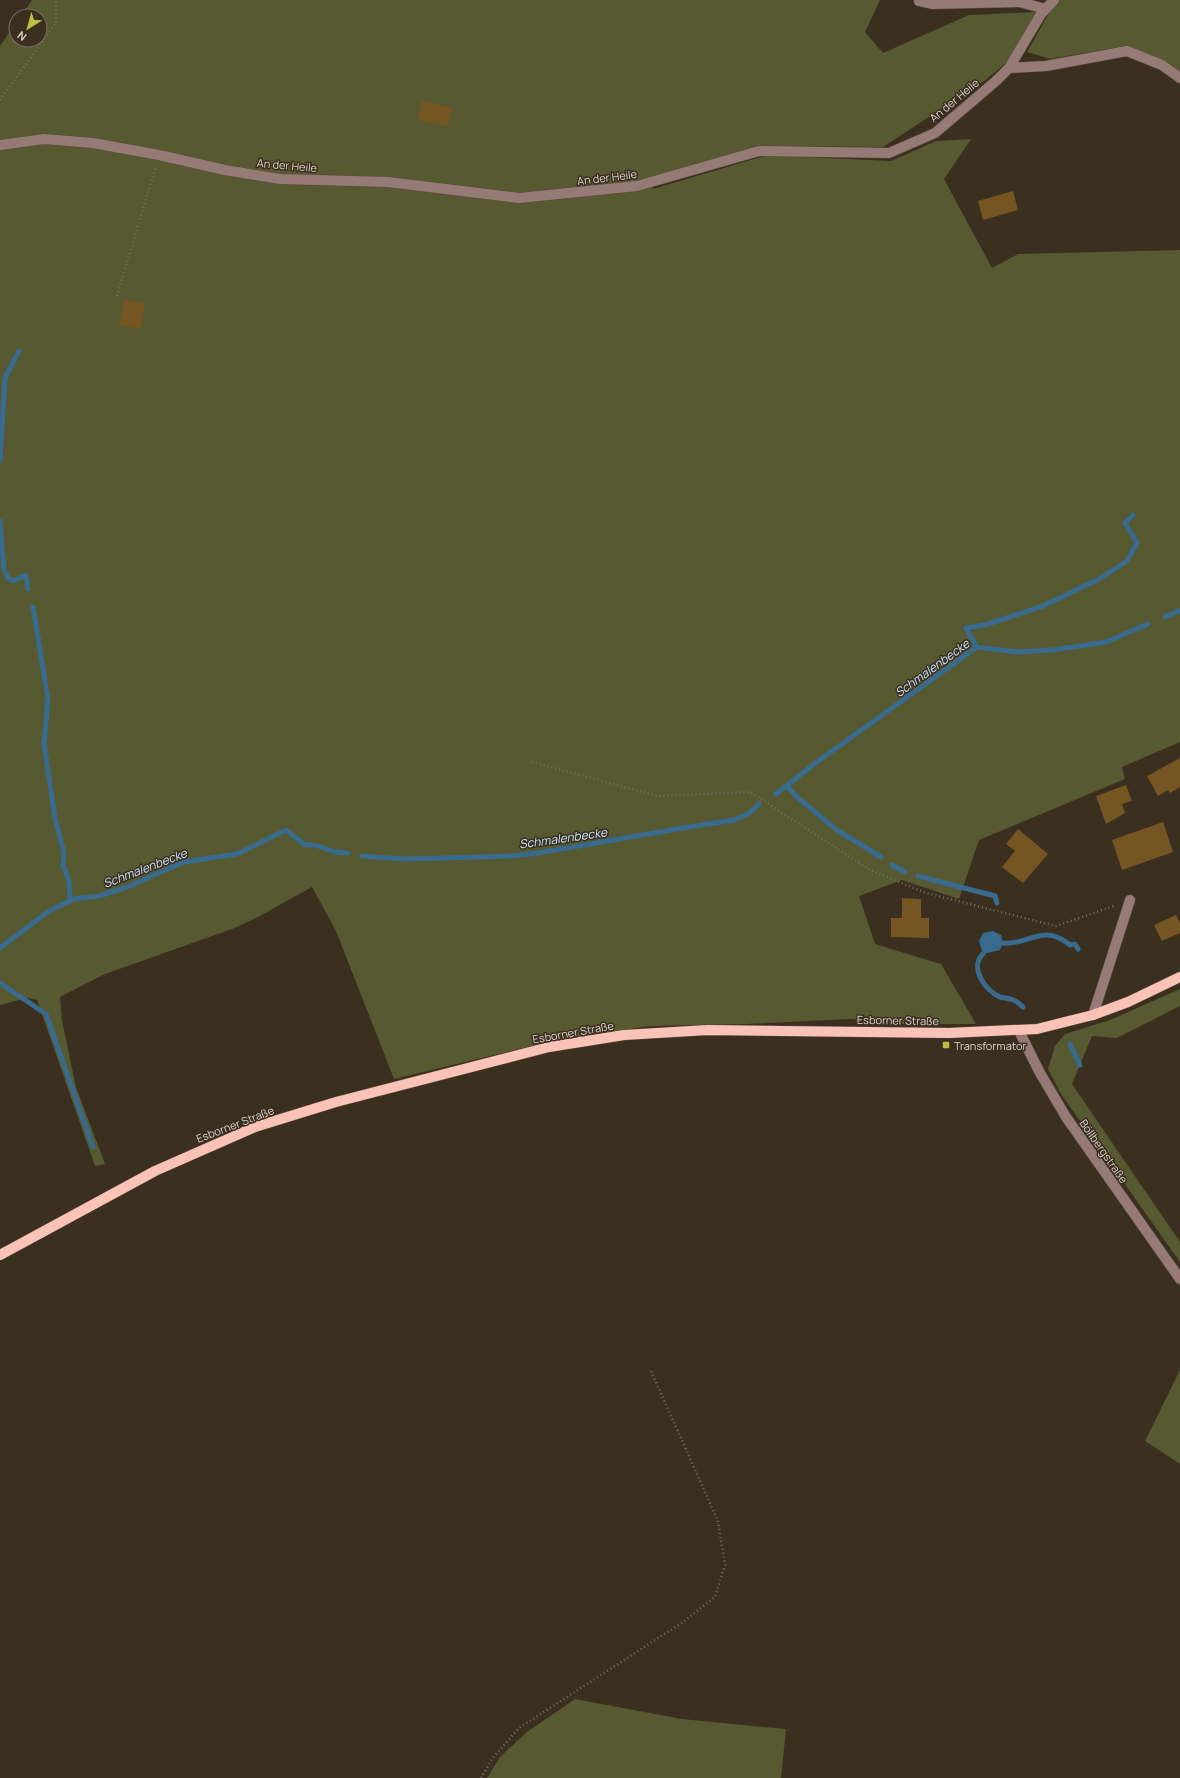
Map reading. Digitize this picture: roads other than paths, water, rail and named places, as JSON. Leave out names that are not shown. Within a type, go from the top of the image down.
[{"type":"main road","name":"Esborner Straße","points":[[0,1255],[155,1171],[255,1127],[336,1102],[549,1047],[624,1035],[708,1030],[950,1033],[1019,1031],[1037,1029],[1093,1016],[1128,1002],[1180,977]]},
{"type":"street","points":[[919,0],[932,4],[1019,2],[1046,9]]},
{"type":"street","name":"An der Heile","points":[[0,145],[44,139],[93,143],[159,155],[225,170],[280,179],[388,182],[519,198],[637,186],[759,151],[889,153],[935,133],[1009,68],[1046,9],[1054,0]]},
{"type":"street","points":[[1009,68],[1046,66],[1127,51],[1162,65],[1180,78]]},
{"type":"street","points":[[1093,1016],[1130,900]]},
{"type":"street","name":"Böllbergstraße","points":[[1019,1031],[1040,1073],[1066,1117],[1180,1279]]},
{"type":"water","points":[[993,931],[1001,935],[1003,943],[1000,950],[983,954],[979,941],[983,933]]},
{"type":"waterway","points":[[0,461],[5,378],[19,351]]},
{"type":"waterway","points":[[977,647],[966,628],[985,625],[1043,606],[1099,579],[1127,561],[1137,543],[1125,523],[1133,515]]},
{"type":"waterway","points":[[0,521],[4,570],[8,578],[13,581],[26,575],[28,589]]},
{"type":"waterway","points":[[33,607],[48,699],[44,744],[55,818],[64,853],[63,865],[69,881],[70,901]]},
{"type":"waterway","name":"Schmalenbecke","points":[[1165,617],[1180,610]]},
{"type":"waterway","name":"Schmalenbecke","points":[[776,794],[814,764],[977,647],[1016,652],[1053,650],[1106,642],[1148,624]]},
{"type":"waterway","points":[[787,786],[798,798],[837,830],[881,857]]},
{"type":"waterway","name":"Schmalenbecke","points":[[362,856],[403,859],[512,856],[538,853],[734,820],[748,814],[759,804]]},
{"type":"waterway","name":"Schmalenbecke","points":[[0,948],[49,911],[74,899],[99,896],[127,887],[184,862],[237,854],[286,830],[305,845],[315,845],[335,852],[348,853]]},
{"type":"waterway","points":[[892,865],[905,872]]},
{"type":"waterway","points":[[918,876],[995,896],[997,903]]},
{"type":"waterway","points":[[1003,943],[1012,943],[1036,936],[1051,935],[1060,938],[1070,945],[1075,944],[1078,949]]},
{"type":"waterway","points":[[983,954],[979,959],[978,972],[984,984],[994,994],[1014,1000],[1023,1007]]},
{"type":"waterway","points":[[0,983],[46,1014],[93,1147]]},
{"type":"waterway","points":[[1070,1044],[1080,1065]]},
{"type":"place","name":"Transformator","points":[[946,1045]]}]
